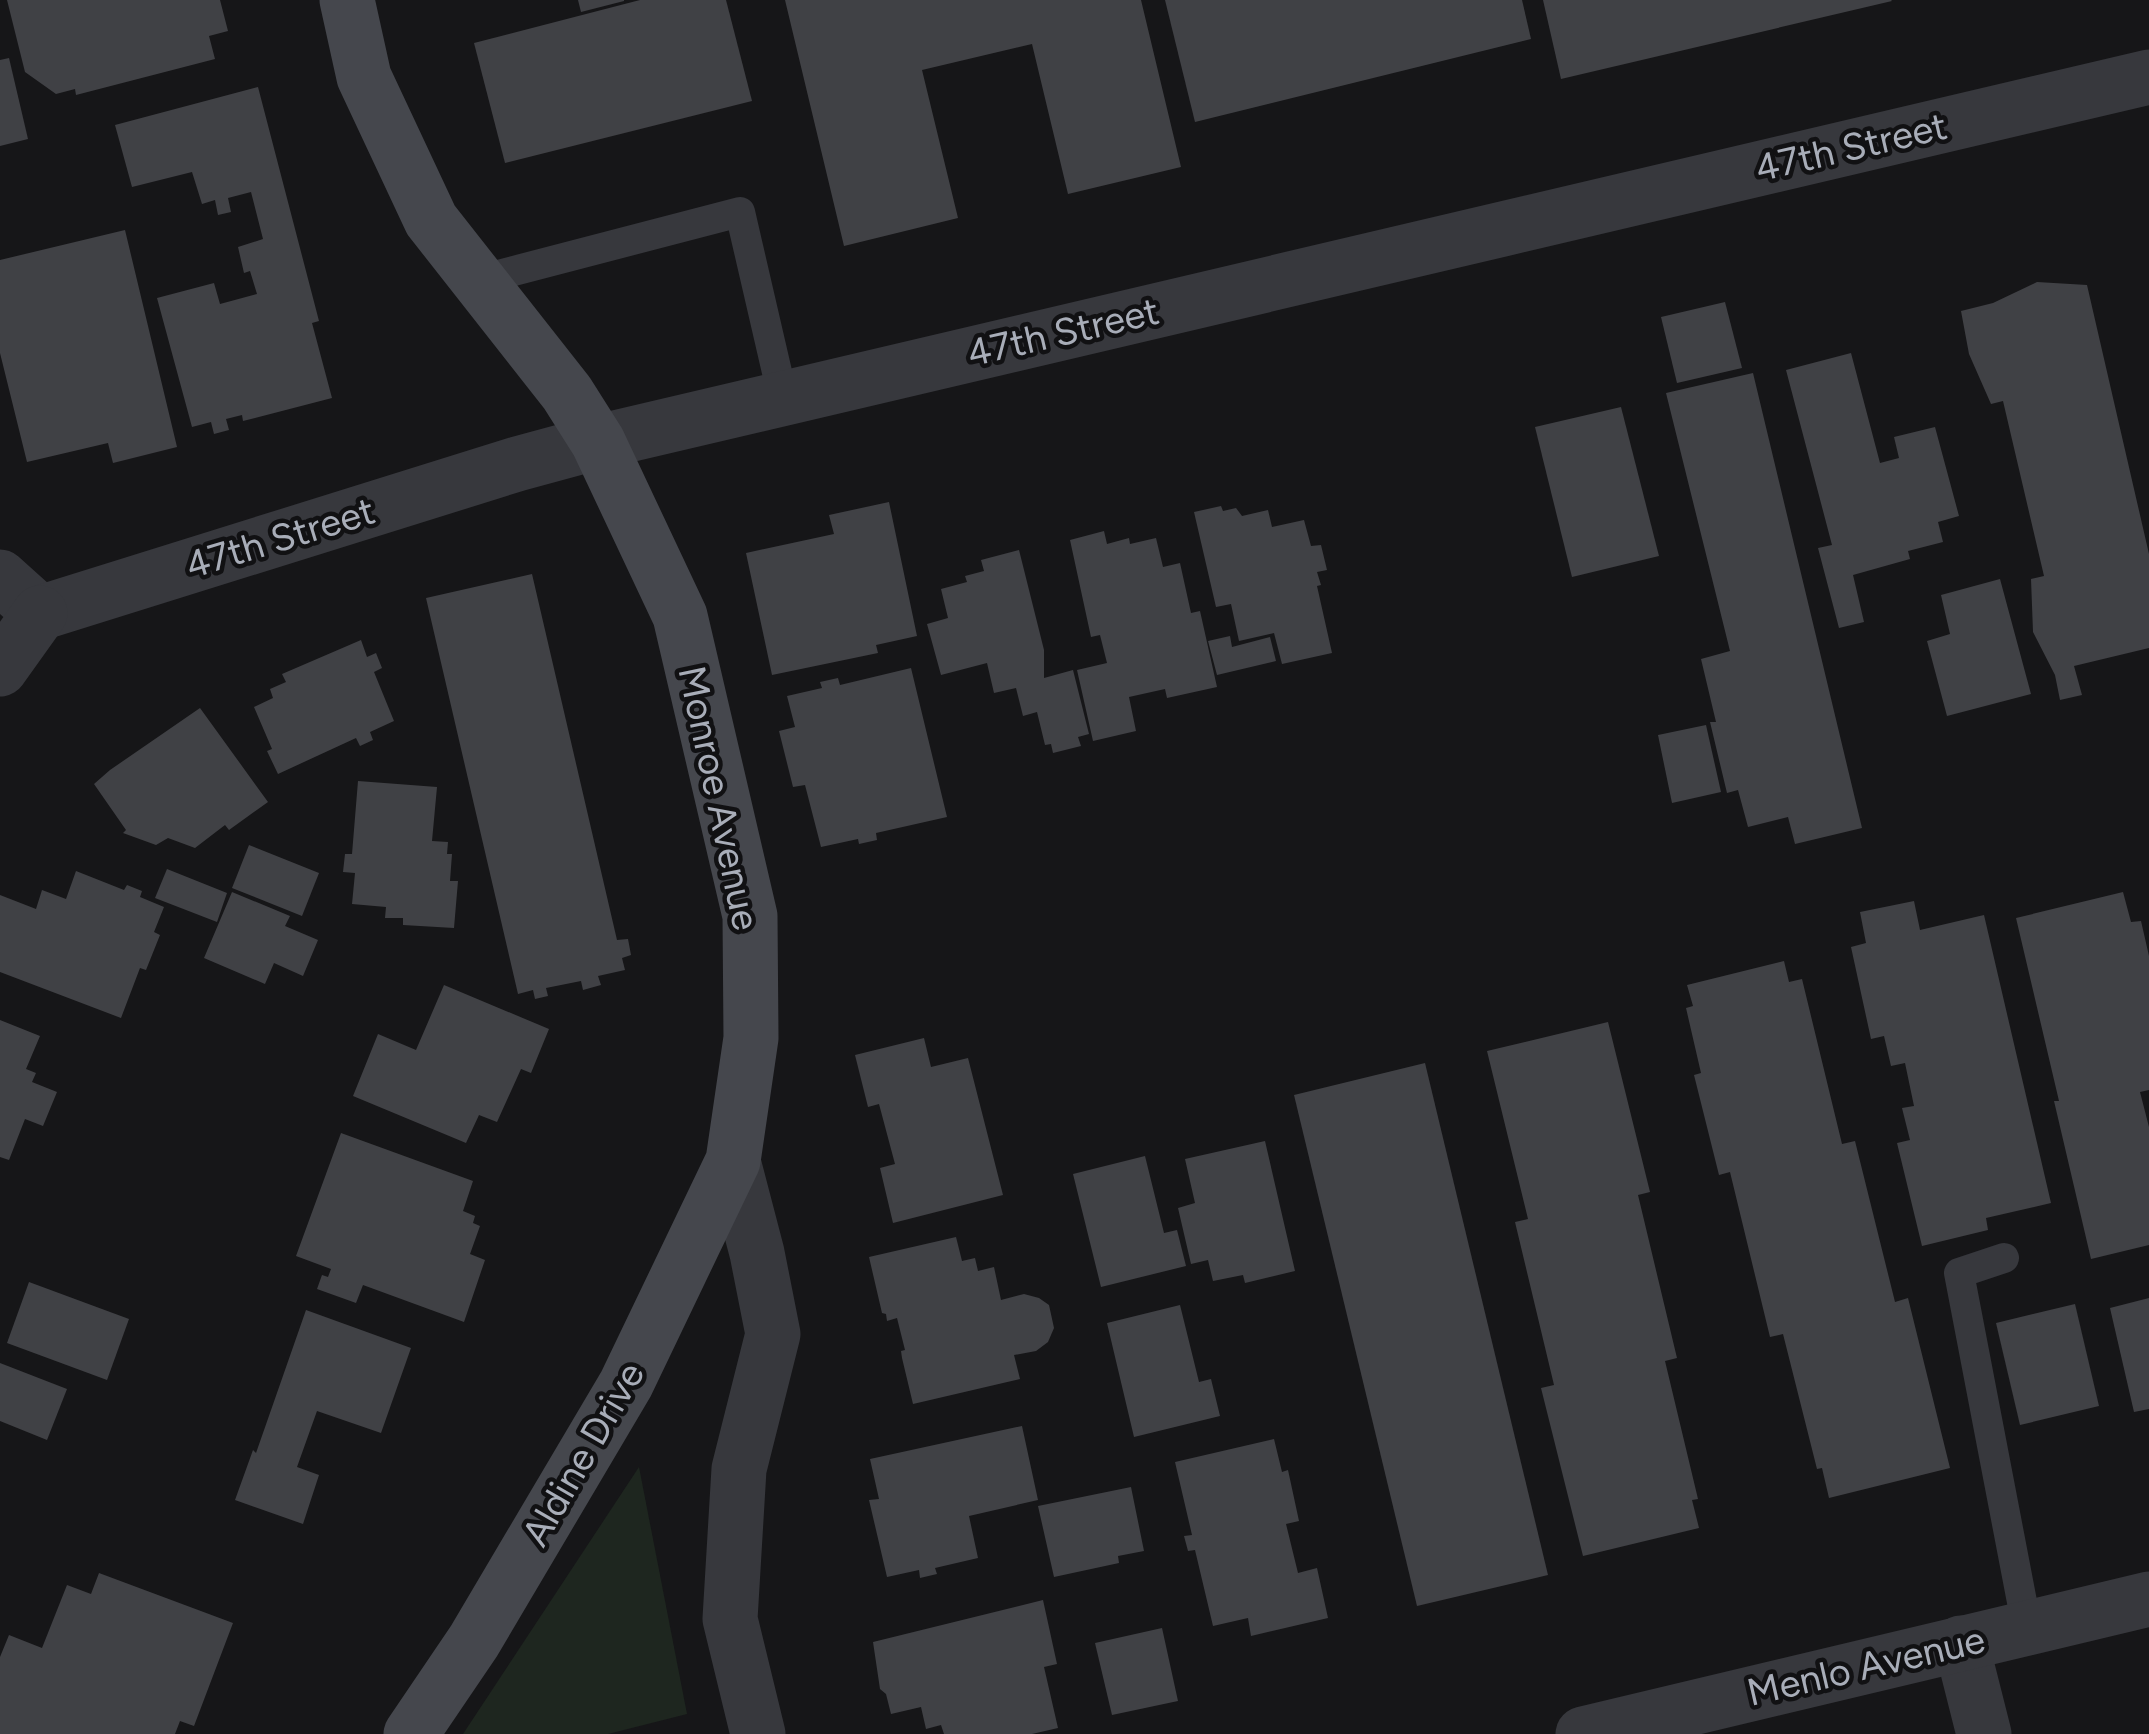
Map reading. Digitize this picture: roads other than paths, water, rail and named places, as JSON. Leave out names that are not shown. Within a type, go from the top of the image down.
[{"type":"main road","name":"Monroe Avenue","points":[[347,0],[364,77],[431,220],[566,393],[598,442],[680,616],[750,916],[751,1038],[733,1161]]},
{"type":"main road","name":"Aldine Drive","points":[[410,1734],[474,1641],[626,1384],[733,1161]]},
{"type":"street","name":"47th Street","points":[[40,614],[598,442],[2149,77]]},
{"type":"street","points":[[0,577],[40,614],[0,669]]},
{"type":"street","name":"Monroe Avenue","points":[[733,1161],[774,1334],[739,1470],[730,1619],[758,1734]]},
{"type":"street","name":"Menlo Avenue","points":[[1583,1734],[2149,1598]]},
{"type":"street","points":[[1961,1643],[1984,1734]]},
{"type":"lane","points":[[479,280],[740,212],[784,398]]},
{"type":"lane","points":[[2004,1258],[1958,1273],[2027,1628]]}]
